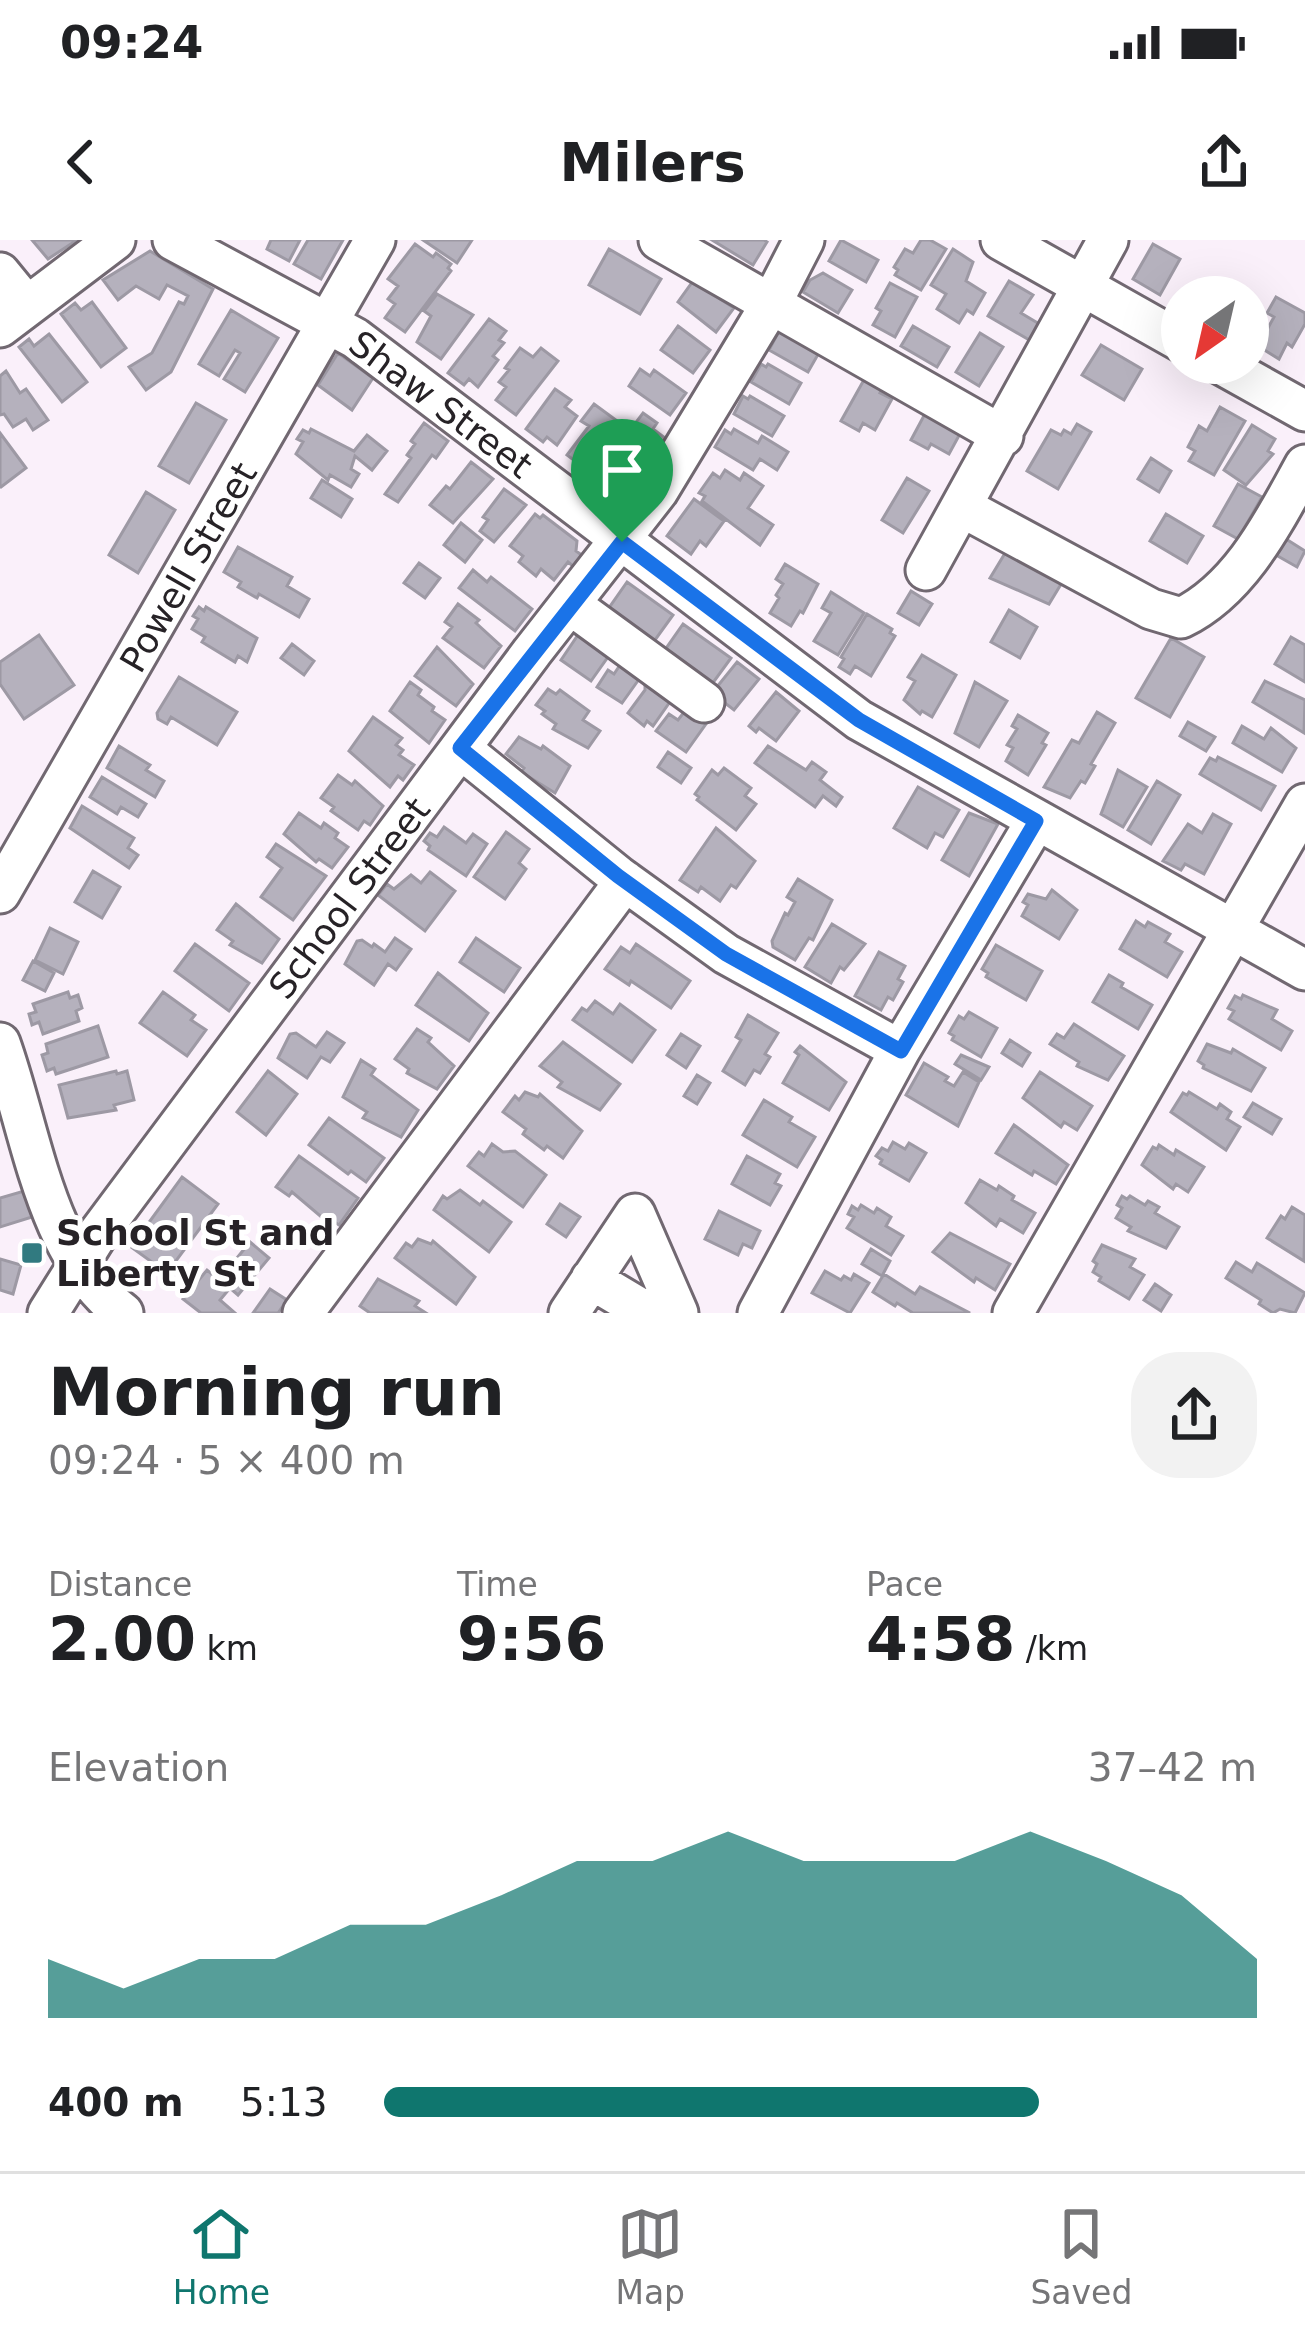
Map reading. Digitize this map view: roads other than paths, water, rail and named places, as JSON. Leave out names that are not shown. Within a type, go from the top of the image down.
[{"type":"street","points":[[0,273],[14,317],[115,240]]},
{"type":"street","name":"Shaw Street","points":[[173,240],[329,321],[859,720],[1305,970]]},
{"type":"street","name":"Powell Street","points":[[0,893],[375,240]]},
{"type":"street","points":[[659,240],[1003,436]]},
{"type":"street","name":"School Street","points":[[48,1313],[77,1265],[460,748],[622,542],[682,455],[804,240]]},
{"type":"street","points":[[1001,240],[1161,330]]},
{"type":"street","points":[[926,570],[1108,240]]},
{"type":"street","points":[[1257,384],[1305,411]]},
{"type":"street","points":[[962,507],[1150,609],[1181,618],[1204,607],[1224,589],[1268,531],[1305,465]]},
{"type":"street","points":[[571,605],[704,702]]},
{"type":"street","points":[[460,748],[625,881],[726,954],[901,1051]]},
{"type":"street","points":[[1013,1313],[1305,804]]},
{"type":"street","points":[[758,1313],[901,1051],[1036,821]]},
{"type":"street","points":[[302,1313],[625,881]]},
{"type":"street","points":[[0,1043],[8,1095],[59,1231],[96,1290],[123,1313]]},
{"type":"street","points":[[569,1313],[635,1214],[679,1313]]},
{"type":"street","points":[[591,1280],[648,1313]]},
{"type":"place","name":"School St and Liberty St","points":[[32,1253]]}]
